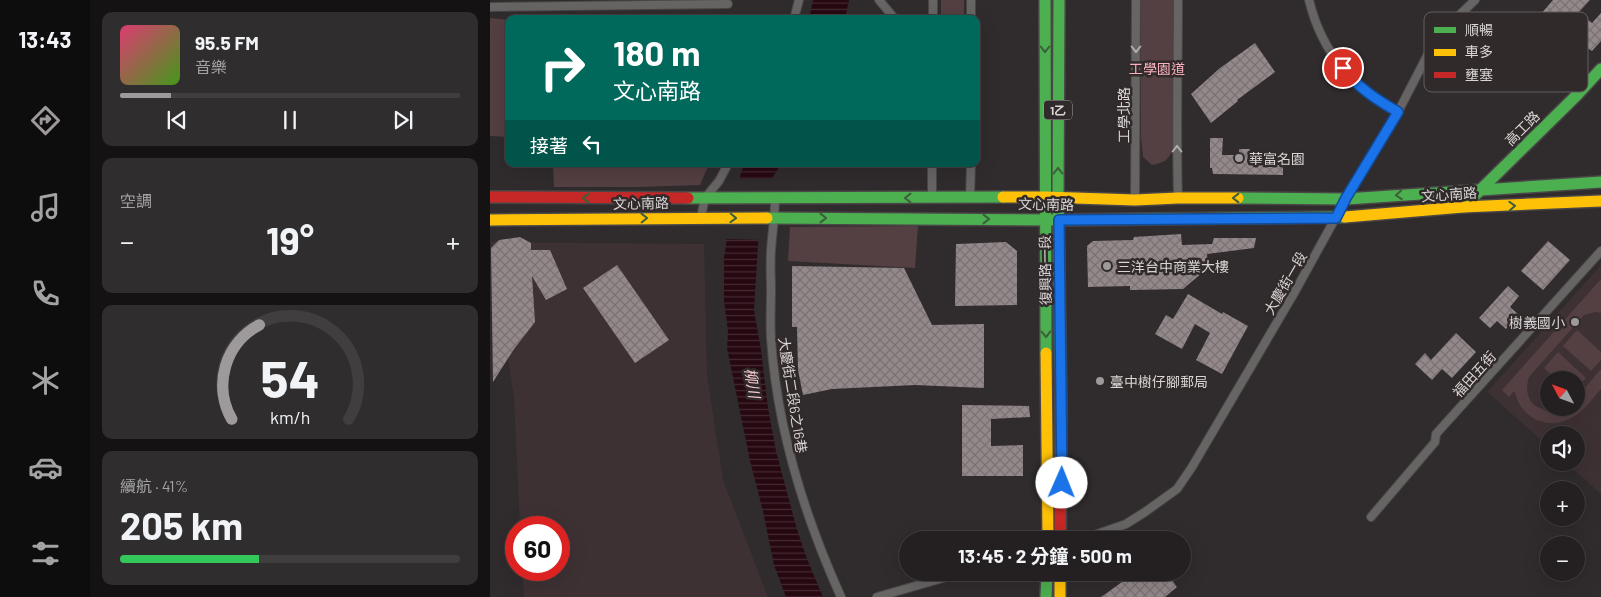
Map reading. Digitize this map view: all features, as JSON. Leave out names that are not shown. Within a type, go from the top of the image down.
[{"type":"main road","name":"復興路一段","points":[[1045,0],[1048,531]]},
{"type":"main road","name":"復興路一段","points":[[1059,0],[1058,198],[1062,445],[1060,531]]},
{"type":"main road","name":"高工路","points":[[1588,83],[1601,69]]},
{"type":"main road","name":"高工路","points":[[1463,207],[1580,92]]},
{"type":"main road","name":"文心南路","points":[[490,197],[771,199],[1058,198],[1135,200],[1178,198],[1346,198],[1601,182]]},
{"type":"main road","name":"文心南路","points":[[490,220],[702,217],[1059,220],[1336,218],[1463,207],[1601,201]]},
{"type":"main road","points":[[1046,597],[1047,581]]},
{"type":"main road","points":[[1060,581],[1060,597]]},
{"type":"street","points":[[795,15],[798,0]]},
{"type":"street","points":[[879,0],[892,15]]},
{"type":"street","points":[[933,0],[933,15]]},
{"type":"street","points":[[971,0],[971,15]]},
{"type":"street","name":"工學北路","points":[[1135,200],[1136,0]]},
{"type":"street","points":[[1178,0],[1178,198]]},
{"type":"street","points":[[1309,0],[1313,17],[1325,45],[1352,79],[1381,103],[1398,112]]},
{"type":"street","name":"大慶街一段","points":[[1463,12],[1475,0]]},
{"type":"street","points":[[490,7],[560,3],[728,4]]},
{"type":"street","name":"大慶街一段","points":[[1106,531],[1126,524],[1177,489],[1197,459],[1293,295],[1346,198],[1398,112],[1424,62]]},
{"type":"street","points":[[702,217],[705,198],[719,181],[726,167]]},
{"type":"street","points":[[932,167],[932,198]]},
{"type":"street","points":[[970,198],[971,167]]},
{"type":"street","name":"大慶街二段6之16巷","points":[[771,199],[769,218],[771,338],[785,433],[789,454],[819,547],[840,597]]},
{"type":"street","name":"福田五街","points":[[1371,517],[1434,442],[1436,434],[1601,251]]},
{"type":"street","points":[[877,597],[933,581]]},
{"type":"shaded area","points":[[491,242],[704,244],[707,375],[723,480],[768,597],[524,597],[523,581],[570,581],[570,516],[519,516],[514,399]]},
{"type":"shaded area","name":"樹義國小","points":[[1601,265],[1601,494],[1575,471],[1585,471],[1585,426],[1540,426],[1540,439],[1487,392]]},
{"type":"green space","points":[[941,0],[964,0],[964,15],[941,15]]},
{"type":"green space","name":"工學園道","points":[[1141,0],[1173,0],[1173,148],[1166,160],[1152,165],[1143,157],[1141,137]]},
{"type":"green space","points":[[490,18],[505,20],[505,137],[490,136]]},
{"type":"green space","points":[[553,167],[708,167],[700,185],[554,187]]},
{"type":"green space","points":[[918,226],[915,268],[788,261],[790,227]]},
{"type":"green space","points":[[1601,279],[1601,313],[1595,312],[1584,315],[1529,377],[1527,386],[1528,395],[1532,403],[1540,408],[1540,416],[1574,416],[1563,422],[1541,422],[1529,415],[1521,407],[1514,391],[1509,397],[1502,390]]},
{"type":"green space","points":[[1577,330],[1601,352],[1601,360],[1591,371],[1563,346]]},
{"type":"green space","points":[[1558,352],[1578,371],[1547,371],[1544,368]]},
{"type":"green space","points":[[1601,369],[1601,389],[1585,408],[1585,388]]},
{"type":"water","points":[[813,0],[849,0],[846,15],[810,15]]},
{"type":"water","name":"柳川","points":[[743,167],[779,167],[761,196],[754,310],[776,451],[796,526],[823,597],[786,597],[774,565],[727,348],[728,332],[724,300],[724,259],[731,206]]},
{"type":"pier","points":[[774,178],[763,196],[760,240],[724,239],[728,205],[736,179]]},
{"type":"building","points":[[1553,0],[1590,0],[1579,12],[1543,12]]},
{"type":"building","points":[[1601,13],[1601,41],[1592,51],[1588,49],[1588,20],[1592,23]]},
{"type":"building","points":[[1255,43],[1275,72],[1237,100],[1211,123],[1191,94],[1220,68]]},
{"type":"building","name":"華富名園","points":[[1210,138],[1223,138],[1222,155],[1239,155],[1239,149],[1250,149],[1250,155],[1268,155],[1268,161],[1276,161],[1276,165],[1283,165],[1283,175],[1213,174],[1212,168],[1210,168]]},
{"type":"building","points":[[1181,234],[1182,245],[1212,244],[1214,238],[1256,238],[1254,248],[1207,254],[1208,268],[1183,289],[1130,290],[1130,286],[1088,287],[1087,246],[1093,241],[1133,240],[1134,237]]},
{"type":"building","points":[[520,237],[531,243],[531,250],[550,250],[567,289],[546,300],[532,276],[535,322],[514,349],[493,382],[491,248],[499,240]]},
{"type":"building","points":[[1548,241],[1570,260],[1543,290],[1521,271]]},
{"type":"building","points":[[1006,242],[1017,251],[1017,305],[955,306],[956,244]]},
{"type":"building","points":[[617,265],[669,340],[635,363],[583,288]]},
{"type":"building","points":[[792,266],[904,268],[932,325],[984,324],[984,388],[915,385],[832,389],[803,395],[798,370],[797,327],[792,327]]},
{"type":"building","points":[[1508,286],[1519,296],[1510,307],[1519,315],[1506,329],[1497,321],[1490,328],[1479,318]]},
{"type":"building","points":[[1188,294],[1222,314],[1223,312],[1248,326],[1222,374],[1196,360],[1210,333],[1195,324],[1182,349],[1155,334],[1166,315],[1173,319]]},
{"type":"building","points":[[1456,333],[1476,352],[1452,378],[1442,369],[1432,380],[1415,364],[1425,353],[1431,360]]},
{"type":"building","points":[[962,405],[1029,406],[1030,417],[991,419],[991,446],[1023,445],[1023,476],[962,476]]},
{"type":"building","points":[[1123,581],[1173,581],[1177,587],[1165,597],[1101,597]]},
{"type":"traffic: fast","points":[[1045,0],[1046,353]]},
{"type":"traffic: fast","points":[[1059,0],[1058,198],[1061,408]]},
{"type":"traffic: fast","points":[[1588,83],[1601,69]]},
{"type":"traffic: fast","points":[[1463,207],[1580,92]]},
{"type":"traffic: fast","points":[[1238,198],[1346,199],[1601,182]]},
{"type":"traffic: fast","points":[[688,198],[1003,197]]},
{"type":"traffic: fast","points":[[767,218],[1059,220],[1345,217]]},
{"type":"traffic: fast","points":[[1046,597],[1047,581]]},
{"type":"traffic: slow","points":[[1003,197],[1135,200],[1238,198]]},
{"type":"traffic: slow","points":[[1345,217],[1463,207],[1601,201]]},
{"type":"traffic: slow","points":[[490,220],[767,218]]},
{"type":"traffic: slow","points":[[1046,353],[1048,531]]},
{"type":"traffic: slow","points":[[1060,581],[1060,597]]},
{"type":"traffic: jam","points":[[490,197],[688,198]]},
{"type":"traffic: jam","points":[[1060,531],[1061,408]]},
{"type":"place","name":"華富名園","points":[[1239,158]]},
{"type":"place","name":"三洋台中商業大樓","points":[[1107,266]]},
{"type":"place","name":"樹義國小","points":[[1575,322]]},
{"type":"place","name":"臺中樹仔腳郵局","points":[[1100,381]]},
{"type":"route","points":[[1062,483],[1059,220],[1336,218],[1398,112],[1381,103],[1352,79],[1343,68]]}]
